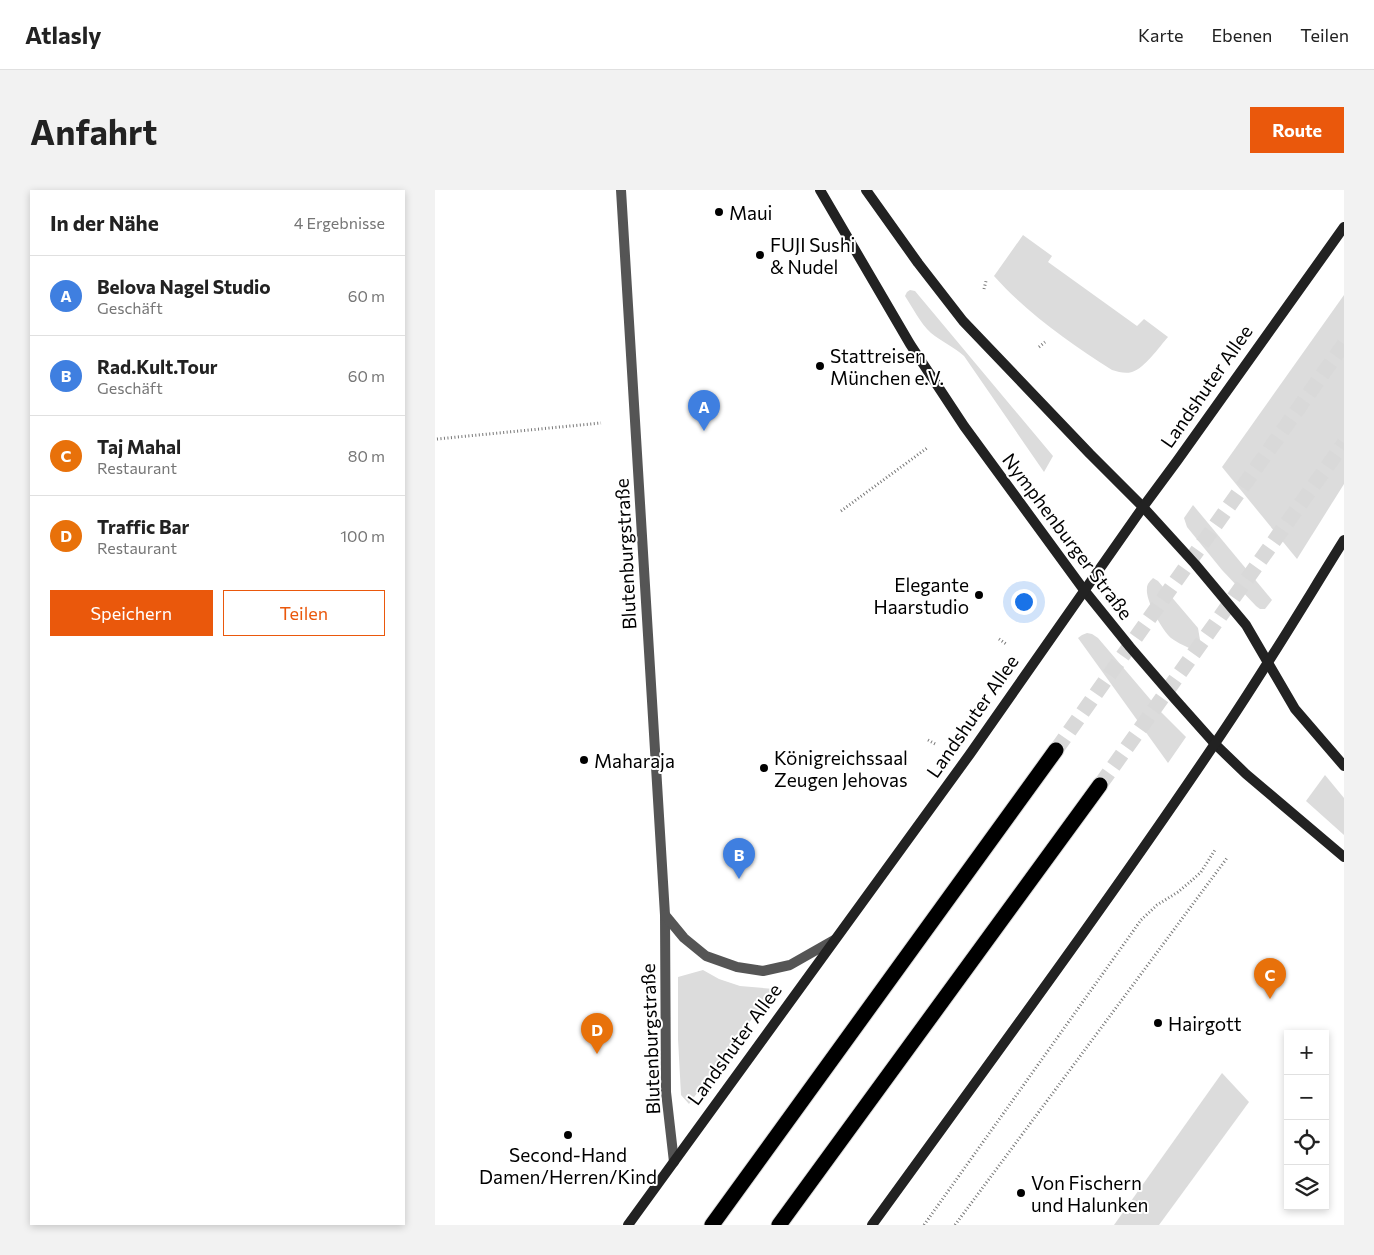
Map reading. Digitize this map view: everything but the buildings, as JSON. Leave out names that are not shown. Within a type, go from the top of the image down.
[{"type":"highway","points":[[713,1225],[1056,750]]},
{"type":"highway","points":[[779,1225],[1100,785]]},
{"type":"main road","name":"Nymphenburger Straße","points":[[820,190],[909,344],[964,426],[1084,590],[1130,647],[1215,744],[1246,774],[1344,858]]},
{"type":"main road","points":[[866,190],[918,263],[963,321],[1143,507],[1195,564],[1246,625],[1295,709],[1344,766]]},
{"type":"main road","name":"Landshuter Allee","points":[[628,1225],[970,754],[1084,590],[1344,227]]},
{"type":"main road","points":[[872,1225],[1149,840],[1269,663],[1344,540]]},
{"type":"street","name":"Blutenburgstraße","points":[[621,190],[665,915],[666,1092],[674,1162]]},
{"type":"street","points":[[665,915],[684,938],[706,956],[737,967],[763,971],[790,965],[834,940]]},
{"type":"path","points":[[984,289],[986,281]]},
{"type":"path","points":[[1039,347],[1045,342]]},
{"type":"path","points":[[437,439],[601,423]]},
{"type":"path","points":[[841,511],[927,448]]},
{"type":"path","points":[[999,640],[1006,644]]},
{"type":"path","points":[[928,740],[937,744]]},
{"type":"path","points":[[924,1225],[1141,920],[1157,904],[1178,892],[1201,872],[1215,850]]},
{"type":"path","points":[[955,1225],[1227,858]]},
{"type":"shaded area","points":[[1023,235],[1052,256],[1048,262],[1137,326],[1144,319],[1168,337],[1142,366],[1137,370],[1127,373],[1112,370],[1065,338],[1021,303],[994,276]]},
{"type":"shaded area","points":[[910,290],[915,291],[1053,456],[1044,472],[964,356],[931,333],[923,325],[905,296]]},
{"type":"shaded area","points":[[1344,295],[1344,484],[1297,559],[1222,467]]},
{"type":"shaded area","points":[[1193,505],[1272,600],[1265,609],[1260,609],[1256,606],[1222,570],[1187,527],[1184,518]]},
{"type":"shaded area","points":[[1153,578],[1158,581],[1198,628],[1200,640],[1196,646],[1189,648],[1173,639],[1159,622],[1151,607],[1147,593],[1148,585]]},
{"type":"shaded area","points":[[1087,633],[1098,638],[1161,712],[1186,737],[1168,763],[1078,638]]},
{"type":"shaded area","points":[[1325,775],[1344,798],[1344,835],[1306,801]]},
{"type":"shaded area","points":[[703,970],[719,979],[740,986],[774,989],[689,1104],[681,1095],[678,1039],[678,977]]},
{"type":"shaded area","points":[[1222,1073],[1249,1102],[1159,1225],[1114,1225]]},
{"type":"tunnel","points":[[1056,750],[1344,344]]},
{"type":"tunnel","points":[[1100,785],[1344,443]]},
{"type":"place","name":"Maui","points":[[719,212]]},
{"type":"place","name":"FUJI Sushi & Nudel","points":[[760,255]]},
{"type":"place","name":"Stattreisen München e.V.","points":[[820,366]]},
{"type":"place","name":"Belova Nagel Studio","points":[[704,431]]},
{"type":"place","name":"Elegante Haarstudio","points":[[979,595]]},
{"type":"place","name":"Maharaja","points":[[584,760]]},
{"type":"place","name":"Königreichssaal Zeugen Jehovas","points":[[764,768]]},
{"type":"place","name":"Rad.Kult.Tour","points":[[739,879]]},
{"type":"place","name":"Taj Mahal","points":[[1270,999]]},
{"type":"place","name":"Hairgott","points":[[1158,1023]]},
{"type":"place","name":"Traffic Bar","points":[[597,1054]]},
{"type":"place","name":"Second-Hand Damen/Herren/Kind","points":[[568,1135]]},
{"type":"place","name":"Von Fischern und Halunken","points":[[1021,1193]]}]
